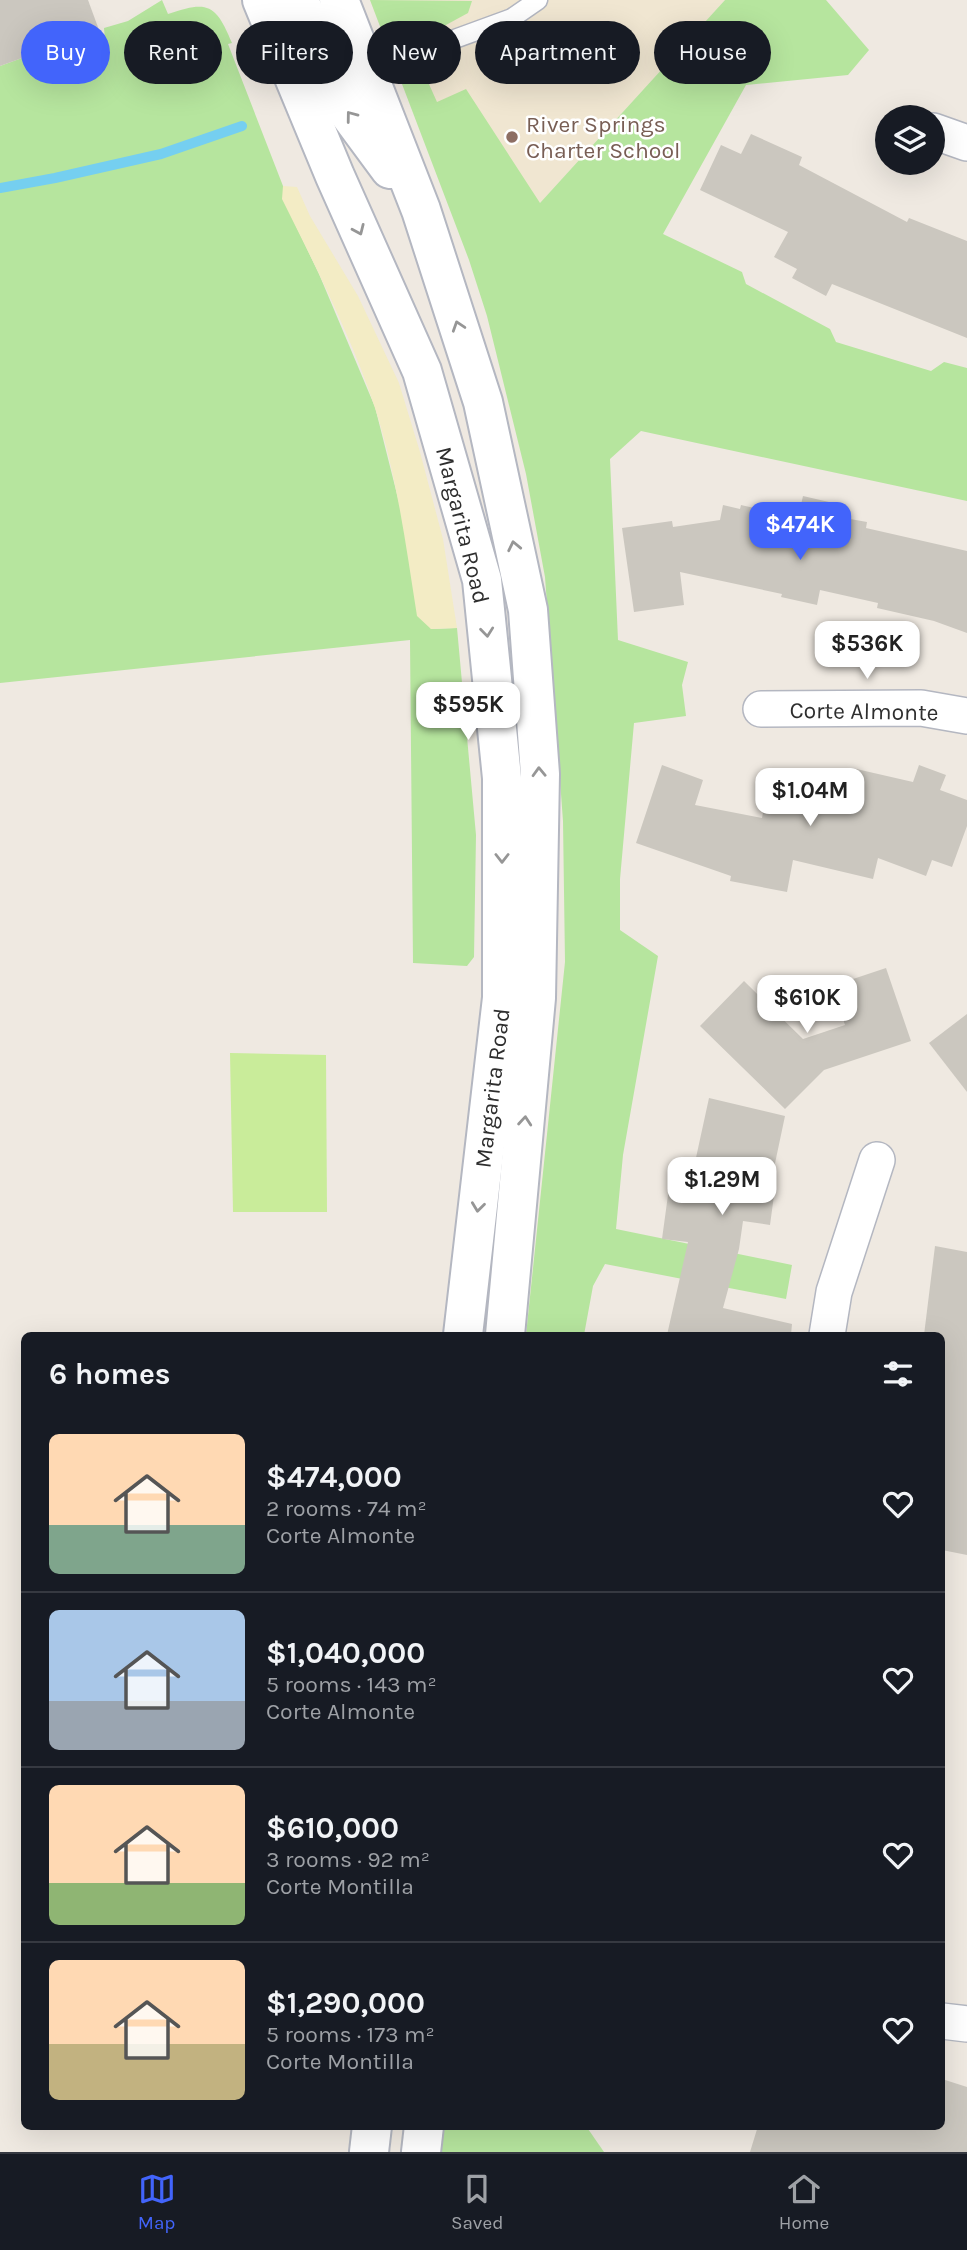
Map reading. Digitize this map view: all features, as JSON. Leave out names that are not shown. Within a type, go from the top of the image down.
[{"type":"main road","name":"Margarita Road","points":[[261,0],[335,176],[422,371],[482,580],[502,778],[502,998],[463,1332]]},
{"type":"main road","points":[[299,0],[342,104],[421,211]]},
{"type":"main road","name":"Margarita Road","points":[[339,0],[367,71]]},
{"type":"main road","name":"Margarita Road","points":[[372,84],[421,211],[483,402],[529,624],[540,774],[536,998],[505,1332]]},
{"type":"main road","points":[[369,2152],[372,2130]]},
{"type":"main road","points":[[421,2152],[424,2130]]},
{"type":"street","points":[[945,135],[967,143]]},
{"type":"street","name":"Corte Almonte","points":[[761,709],[921,709],[967,716]]},
{"type":"street","points":[[827,1332],[834,1292],[877,1160]]},
{"type":"street","points":[[945,2021],[967,2024]]},
{"type":"lane","points":[[461,37],[512,18],[538,0]]},
{"type":"shaded area","points":[[370,0],[725,0],[706,21],[654,21],[654,78],[540,203],[411,84],[461,84],[461,21],[378,21]]},
{"type":"green space","points":[[162,0],[168,14],[202,7],[215,13],[222,21],[128,21]]},
{"type":"green space","points":[[370,0],[472,1],[468,13],[453,21],[378,21]]},
{"type":"green space","points":[[725,0],[826,0],[869,50],[848,75],[771,83],[771,21],[706,21]]},
{"type":"green space","points":[[124,22],[124,84],[222,84],[222,22],[232,43],[228,44],[236,65],[236,84],[243,84],[283,186],[283,199],[319,274],[375,407],[431,629],[457,628],[476,835],[474,957],[467,966],[413,963],[410,640],[0,683],[0,66],[21,58],[21,84],[110,84],[110,26]]},
{"type":"green space","points":[[654,78],[654,84],[756,84],[746,85],[663,234],[742,272],[746,284],[830,329],[836,342],[931,371],[944,362],[967,368],[967,501],[641,431],[610,459],[618,640],[688,662],[682,685],[686,716],[634,723],[620,879],[620,930],[658,956],[623,1155],[616,1229],[792,1265],[786,1299],[605,1264],[593,1286],[585,1332],[526,1332],[565,962],[563,821],[545,577],[526,474],[487,316],[469,260],[402,84],[429,84],[437,102],[466,89],[540,203]]},
{"type":"green space","points":[[230,1053],[326,1055],[327,1212],[233,1212]]},
{"type":"green space","points":[[441,2130],[589,2130],[604,2152],[438,2152]]},
{"type":"sand","points":[[283,186],[297,187],[310,216],[358,296],[399,383],[443,539],[457,628],[431,629],[417,616],[395,485],[375,408],[344,329],[282,199]]},
{"type":"building","points":[[0,0],[88,0],[96,21],[21,21],[21,58],[0,66]]},
{"type":"building","points":[[751,134],[802,157],[799,165],[907,222],[909,218],[967,241],[967,338],[832,284],[826,296],[792,278],[797,269],[774,257],[788,232],[700,190],[721,145],[741,154]]},
{"type":"building","points":[[803,496],[842,505],[839,517],[867,522],[866,528],[967,551],[967,633],[934,621],[877,608],[878,603],[820,590],[817,605],[781,597],[782,594],[680,572],[684,605],[634,612],[622,528],[672,521],[673,527],[720,520],[723,505],[740,509],[741,505],[798,518]]},
{"type":"building","points":[[662,765],[703,780],[695,805],[762,818],[767,790],[828,802],[831,790],[846,794],[852,768],[913,782],[919,765],[946,775],[940,790],[967,800],[967,826],[952,867],[932,860],[926,876],[878,858],[873,879],[793,860],[787,892],[730,881],[731,876],[636,843]]},
{"type":"building","points":[[886,968],[911,1041],[824,1070],[785,1109],[700,1026],[744,981],[803,1039],[845,1025],[832,986]]},
{"type":"building","points":[[967,1014],[967,1092],[929,1043]]},
{"type":"building","points":[[709,1098],[785,1116],[770,1187],[775,1188],[770,1225],[743,1221],[739,1249],[723,1308],[792,1324],[791,1332],[668,1332],[688,1242],[662,1239],[671,1173],[692,1176]]},
{"type":"building","points":[[935,1246],[967,1252],[967,1555],[945,1551],[945,1332],[924,1332]]},
{"type":"building","points":[[945,2080],[967,2087],[967,2152],[750,2152],[757,2130],[945,2130]]},
{"type":"waterway","points":[[0,188],[161,154],[242,126]]},
{"type":"place","name":"River Springs Charter School","points":[[512,137]]}]
